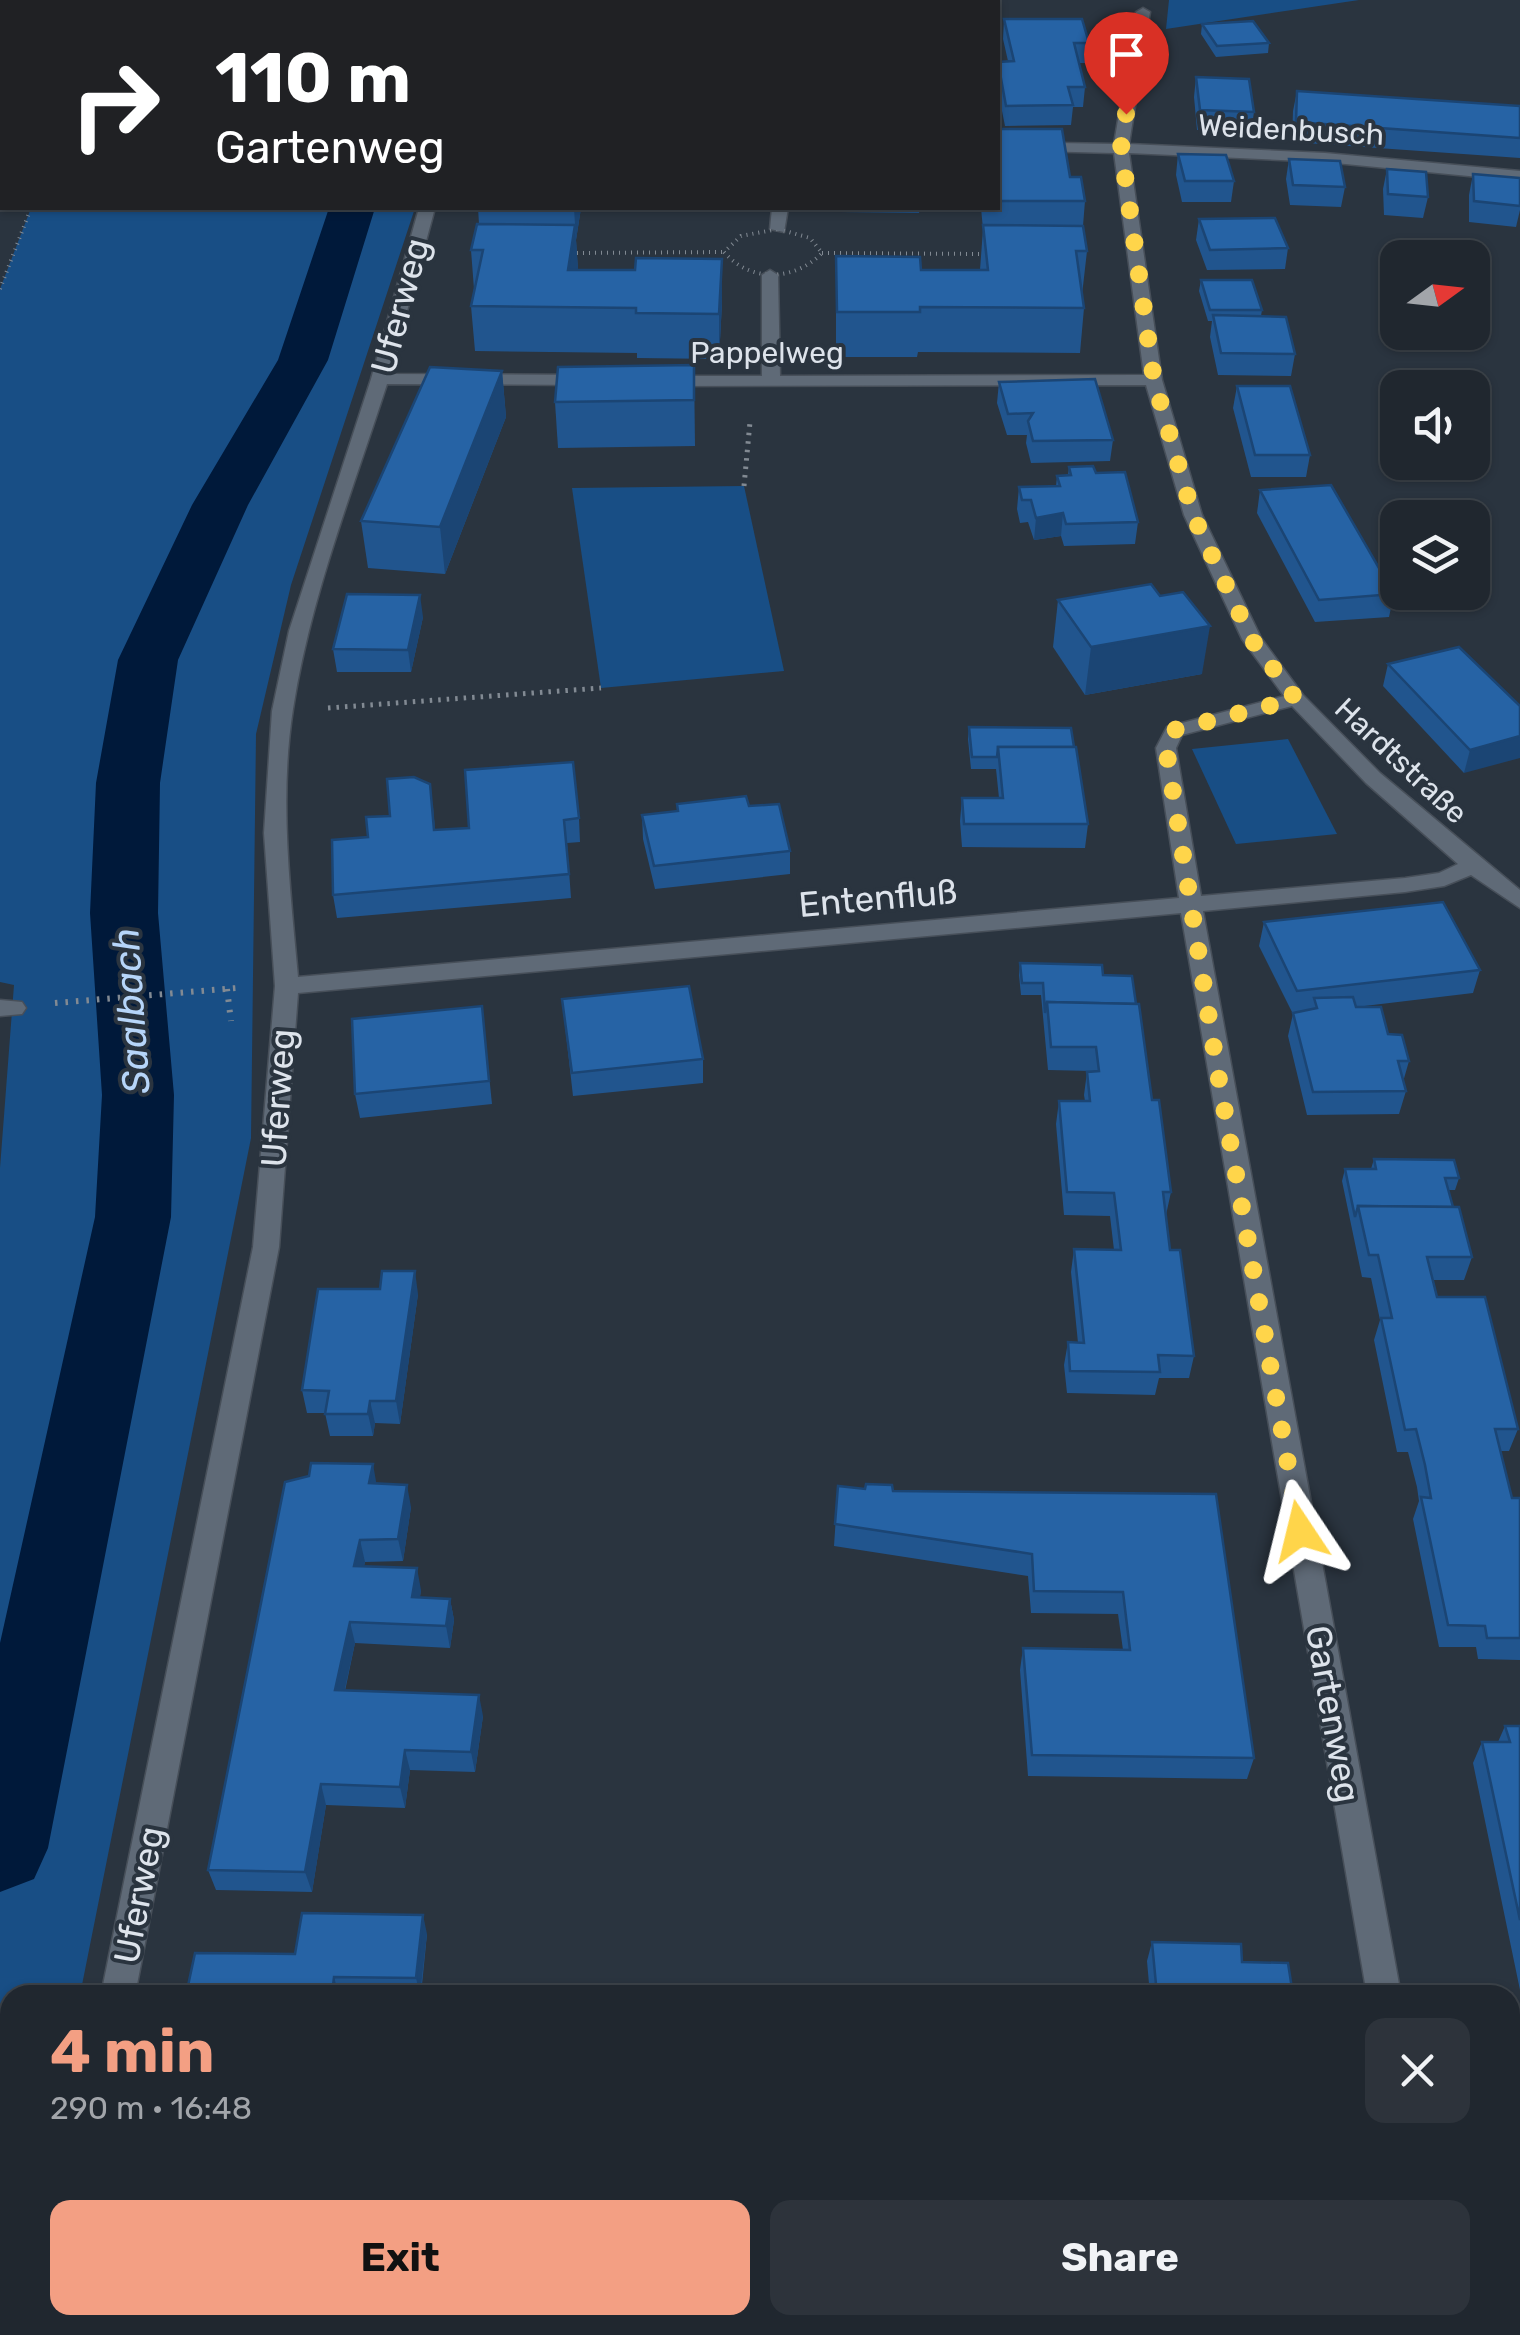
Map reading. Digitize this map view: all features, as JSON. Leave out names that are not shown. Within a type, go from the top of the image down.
[{"type":"street","name":"Hardtstraße","points":[[1143,12],[1121,148],[1154,380],[1193,515],[1252,640],[1296,699],[1373,778],[1473,866],[1520,901]]},
{"type":"street","name":"Weidenbusch","points":[[1000,146],[1121,148],[1430,165],[1520,176]]},
{"type":"street","name":"Uferweg","points":[[120,1985],[266,1246],[286,986],[275,833],[282,711],[299,632],[380,379],[426,210]]},
{"type":"street","points":[[778,229],[780,210]]},
{"type":"street","points":[[770,275],[771,381]]},
{"type":"street","points":[[380,379],[614,380]]},
{"type":"street","name":"Pappelweg","points":[[634,380],[1154,380]]},
{"type":"street","name":"Gartenweg","points":[[1296,699],[1174,730],[1166,748],[1217,1068],[1382,1985]]},
{"type":"street","name":"Entenfluß","points":[[286,986],[1406,886],[1444,879],[1473,866]]},
{"type":"path","points":[[0,289],[30,210]]},
{"type":"path","points":[[571,252],[724,252]]},
{"type":"path","points":[[822,253],[999,254]]},
{"type":"path","points":[[744,486],[752,399],[771,381]]},
{"type":"path","points":[[282,711],[601,688]]},
{"type":"path","points":[[88,1000],[192,990]]},
{"type":"shaded area","points":[[1169,0],[1359,0],[1166,29]]},
{"type":"shaded area","points":[[30,210],[414,210],[291,585],[256,734],[251,1138],[82,1985],[0,1985],[0,1168],[14,985],[0,982],[0,289]]},
{"type":"shaded area","points":[[744,486],[784,671],[601,688],[572,488]]},
{"type":"shaded area","points":[[1288,739],[1337,834],[1236,844],[1192,749]]},
{"type":"building","points":[[1004,19],[1082,19],[1089,43],[1074,43],[1085,87],[1068,87],[1073,105],[1006,106],[1000,62],[1014,61]]},
{"type":"building","points":[[1253,21],[1269,43],[1217,46],[1202,24]]},
{"type":"building","points":[[1196,77],[1249,79],[1254,112],[1200,110]]},
{"type":"building","points":[[1297,91],[1520,106],[1520,138],[1296,122]]},
{"type":"building","points":[[1000,129],[1062,129],[1070,177],[1081,177],[1085,201],[1000,201]]},
{"type":"building","points":[[1178,154],[1226,155],[1234,181],[1185,181]]},
{"type":"building","points":[[1289,159],[1340,161],[1345,187],[1293,185]]},
{"type":"building","points":[[1387,169],[1426,172],[1428,197],[1388,194]]},
{"type":"building","points":[[1473,174],[1520,178],[1520,206],[1474,201]]},
{"type":"building","points":[[1275,218],[1288,248],[1210,250],[1199,219]]},
{"type":"building","points":[[477,224],[575,225],[568,270],[635,270],[636,258],[722,259],[719,314],[636,313],[636,308],[471,306],[483,250],[471,250]]},
{"type":"building","points":[[983,225],[1083,226],[1087,251],[1076,251],[1084,308],[920,307],[920,312],[837,312],[836,256],[920,257],[921,270],[988,270]]},
{"type":"building","points":[[1201,280],[1252,280],[1262,310],[1210,310]]},
{"type":"building","points":[[1213,315],[1286,317],[1295,354],[1221,353]]},
{"type":"building","points":[[694,365],[694,400],[555,402],[558,367]]},
{"type":"building","points":[[430,367],[502,371],[440,527],[361,521]]},
{"type":"building","points":[[1095,379],[1113,440],[1033,441],[1028,421],[1033,413],[1008,414],[999,382]]},
{"type":"building","points":[[1237,386],[1290,386],[1310,455],[1255,455]]},
{"type":"building","points":[[1093,466],[1096,473],[1125,472],[1138,522],[1066,524],[1063,513],[1036,518],[1031,500],[1022,500],[1019,487],[1060,486],[1057,476],[1071,475],[1069,467]]},
{"type":"building","points":[[1331,485],[1380,570],[1380,595],[1319,600],[1260,490]]},
{"type":"building","points":[[1151,584],[1160,596],[1183,592],[1210,626],[1091,647],[1058,600]]},
{"type":"building","points":[[347,594],[420,595],[408,650],[333,649]]},
{"type":"building","points":[[1459,647],[1520,706],[1520,736],[1470,750],[1388,664]]},
{"type":"building","points":[[969,727],[1071,728],[1074,747],[998,747],[997,757],[972,757]]},
{"type":"building","points":[[998,747],[1076,747],[1088,824],[964,824],[962,798],[1003,798]]},
{"type":"building","points":[[573,762],[579,818],[564,820],[569,874],[333,895],[332,840],[368,837],[366,817],[390,816],[387,779],[414,777],[430,784],[434,830],[469,828],[465,770]]},
{"type":"building","points":[[746,796],[749,806],[779,804],[790,851],[654,866],[642,815],[678,811],[677,804]]},
{"type":"building","points":[[1443,902],[1480,970],[1297,991],[1264,922]]},
{"type":"building","points":[[1020,963],[1102,965],[1103,975],[1132,976],[1136,1004],[1047,1002],[1045,1013],[1043,983],[1022,983]]},
{"type":"building","points":[[689,986],[703,1059],[572,1073],[562,999]]},
{"type":"building","points":[[1353,997],[1356,1007],[1381,1007],[1388,1034],[1402,1035],[1409,1061],[1398,1061],[1406,1091],[1313,1092],[1293,1013],[1317,1008],[1314,998]]},
{"type":"building","points":[[1047,1002],[1139,1004],[1152,1100],[1159,1100],[1171,1192],[1163,1192],[1170,1250],[1180,1250],[1194,1356],[1158,1355],[1160,1372],[1070,1371],[1068,1342],[1084,1343],[1074,1249],[1121,1250],[1114,1193],[1067,1192],[1059,1101],[1090,1101],[1087,1072],[1099,1071],[1096,1047],[1051,1047]]},
{"type":"building","points":[[482,1006],[489,1081],[355,1094],[352,1019]]},
{"type":"building","points":[[1374,1159],[1454,1160],[1459,1178],[1445,1178],[1453,1207],[1358,1206],[1355,1217],[1345,1169],[1376,1169]]},
{"type":"building","points":[[1358,1206],[1459,1207],[1472,1257],[1427,1257],[1437,1297],[1485,1297],[1518,1429],[1495,1429],[1512,1498],[1520,1498],[1520,1638],[1487,1638],[1485,1626],[1448,1625],[1421,1497],[1431,1498],[1425,1465],[1416,1429],[1405,1430],[1381,1318],[1392,1318],[1378,1255],[1369,1255]]},
{"type":"building","points":[[382,1271],[415,1271],[396,1401],[370,1401],[368,1414],[325,1414],[329,1391],[302,1390],[318,1289],[380,1289]]},
{"type":"building","points":[[311,1463],[373,1464],[369,1483],[407,1485],[398,1539],[360,1540],[354,1566],[417,1568],[412,1597],[450,1599],[446,1626],[350,1622],[335,1690],[479,1695],[471,1752],[405,1750],[400,1787],[321,1784],[305,1872],[208,1870],[285,1482],[309,1476]]},
{"type":"building","points":[[866,1484],[892,1485],[893,1491],[1216,1494],[1254,1758],[1032,1755],[1023,1648],[1130,1650],[1123,1592],[1034,1591],[1032,1554],[835,1524],[838,1486],[865,1489]]},
{"type":"building","points":[[1505,1726],[1520,1726],[1520,1920],[1482,1742],[1510,1742]]},
{"type":"building","points":[[302,1913],[423,1915],[416,1978],[334,1977],[333,1985],[188,1985],[195,1953],[295,1954]]},
{"type":"building","points":[[1152,1942],[1241,1944],[1242,1962],[1288,1963],[1291,1985],[1156,1985]]},
{"type":"waterway","name":"Saalbach","points":[[0,1848],[133,1217],[138,1095],[124,913],[128,783],[148,660],[220,505],[303,360],[351,210]]},
{"type":"route","points":[[1126,114],[1121,148],[1154,380],[1173,447],[1193,515],[1252,640],[1296,699],[1174,730],[1166,748],[1217,1068],[1300,1531]]}]
